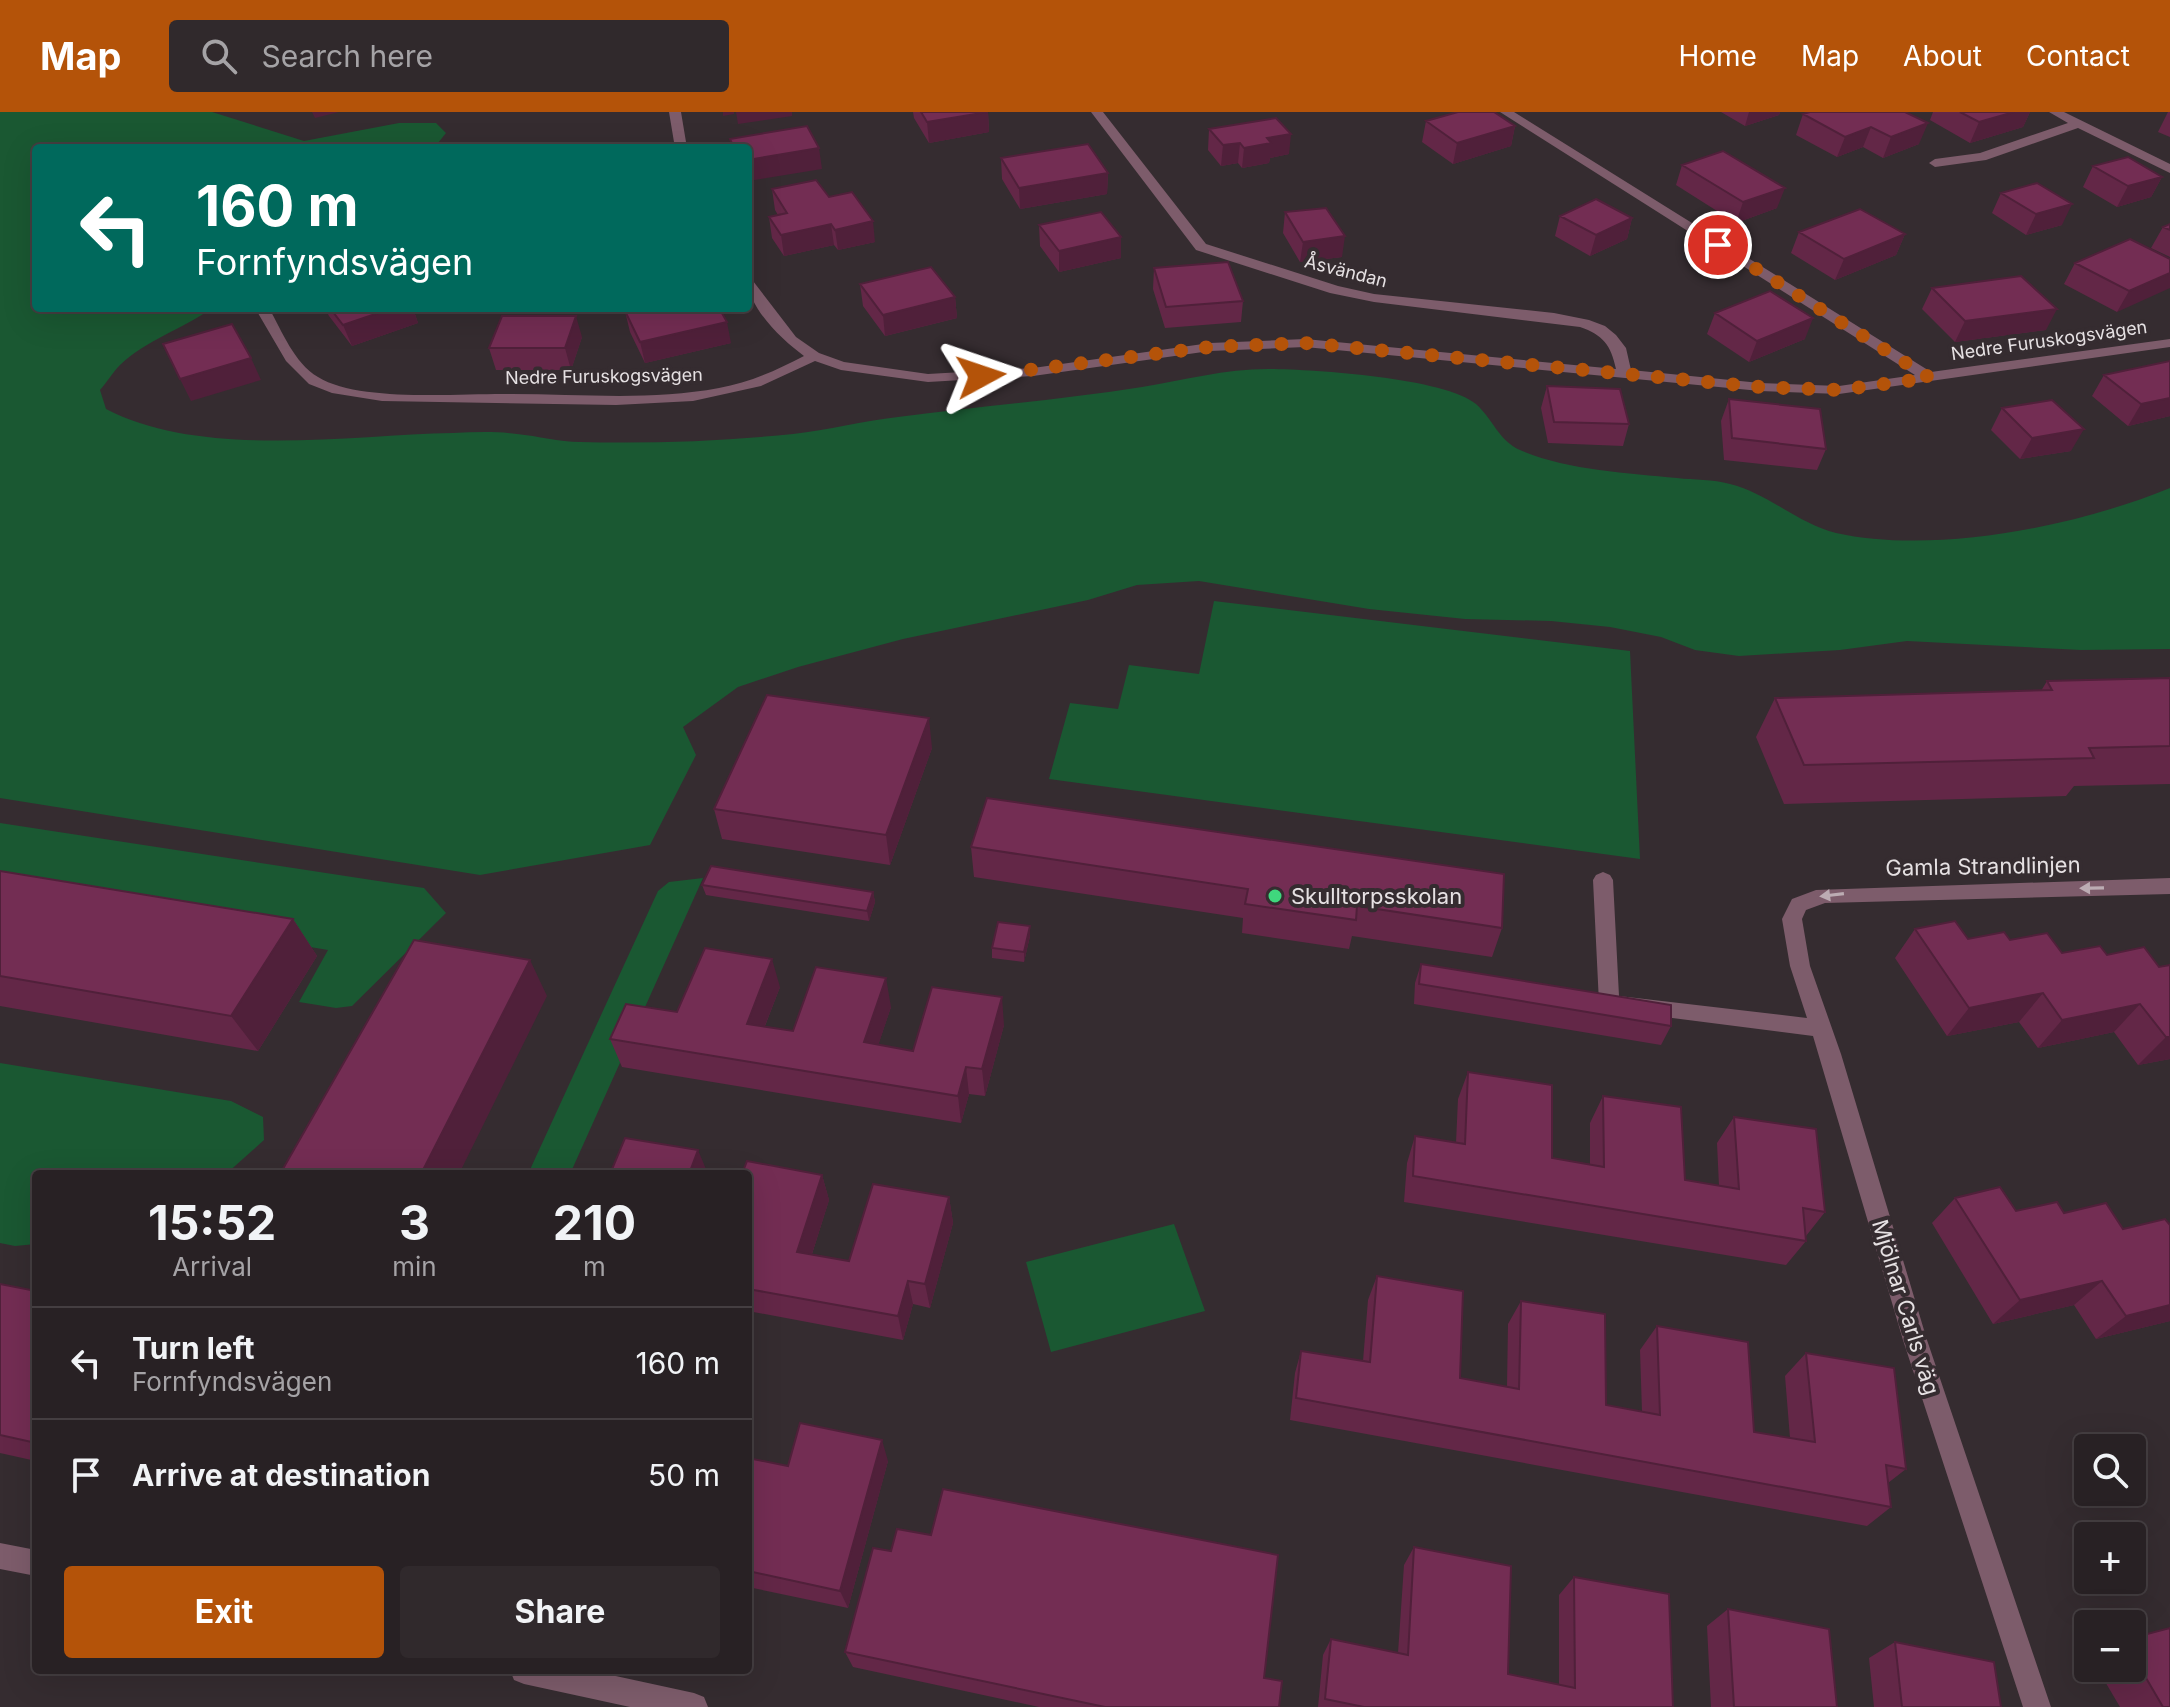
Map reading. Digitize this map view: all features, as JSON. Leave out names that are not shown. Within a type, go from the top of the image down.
[{"type":"street","points":[[675,112],[680,144]]},
{"type":"street","name":"Åsvändan","points":[[1097,112],[1201,247],[1335,290],[1374,298],[1554,317],[1584,323],[1600,329],[1619,348],[1625,375]]},
{"type":"street","points":[[1506,112],[1930,378]]},
{"type":"street","points":[[2055,112],[2170,169]]},
{"type":"street","points":[[1935,163],[1982,157],[2078,124]]},
{"type":"street","points":[[752,289],[791,340],[814,356]]},
{"type":"street","name":"Nedre Furuskogsvägen","points":[[264,312],[299,370],[314,380],[346,391],[435,397],[686,398],[751,386],[777,377],[814,356],[841,366],[928,378],[1033,372],[1210,347],[1305,343],[1801,389],[1871,387],[2170,343]]},
{"type":"street","points":[[1603,880],[1609,1003],[1820,1028]]},
{"type":"street","name":"Gamla Strandlinjen","points":[[1799,905],[1823,895],[1857,893],[2170,886]]},
{"type":"street","name":"Mjölnar Carls väg","points":[[1799,905],[1792,919],[1800,966],[1915,1340],[2037,1707]]},
{"type":"street","points":[[0,1556],[32,1562]]},
{"type":"street","points":[[542,1674],[694,1707]]},
{"type":"green space","points":[[0,112],[212,112],[304,141],[399,123],[436,123],[446,133],[437,144],[32,144],[32,312],[205,312],[130,356],[100,390],[106,409],[144,424],[186,434],[276,440],[485,432],[572,442],[633,443],[740,438],[793,434],[885,419],[1112,392],[1236,371],[1288,369],[1377,377],[1437,388],[1476,404],[1513,446],[1538,457],[1597,470],[1724,482],[1757,494],[1822,529],[1875,539],[1917,541],[2006,533],[2093,514],[2170,488],[2170,649],[2081,650],[1907,641],[1840,650],[1739,656],[1695,650],[1661,637],[1610,627],[1551,621],[1465,619],[1369,609],[1199,581],[1137,585],[1088,600],[903,639],[798,667],[738,687],[683,727],[696,755],[650,845],[480,875],[0,798]]},
{"type":"green space","points":[[1214,601],[1630,651],[1640,859],[1049,779],[1070,703],[1118,709],[1129,665],[1199,674]]},
{"type":"green space","points":[[0,823],[424,888],[446,913],[352,1006],[336,1008],[299,1002],[328,950],[0,895]]},
{"type":"green space","points":[[703,878],[572,1170],[530,1170],[658,891],[669,882]]},
{"type":"green space","points":[[0,1063],[231,1101],[263,1117],[264,1140],[230,1170],[32,1170],[32,1244],[0,1243]]},
{"type":"green space","points":[[1174,1224],[1205,1311],[1051,1352],[1026,1262]]},
{"type":"building","points":[[921,112],[988,112],[927,122]]},
{"type":"building","points":[[1458,112],[1494,112],[1515,126],[1457,143],[1426,121]]},
{"type":"building","points":[[1905,112],[1928,123],[1891,137],[1871,127],[1845,137],[1803,114]]},
{"type":"building","points":[[1960,112],[2014,112],[1979,122]]},
{"type":"building","points":[[1276,118],[1291,134],[1267,138],[1271,143],[1244,148],[1240,143],[1223,145],[1209,129]]},
{"type":"building","points":[[807,126],[819,148],[752,159],[752,144],[732,144],[730,139]]},
{"type":"building","points":[[1088,144],[1108,173],[1019,188],[1001,158]]},
{"type":"building","points":[[1723,151],[1785,188],[1743,202],[1682,165]]},
{"type":"building","points":[[2128,157],[2162,177],[2128,186],[2093,166]]},
{"type":"building","points":[[816,180],[829,197],[852,192],[873,221],[835,230],[831,224],[781,235],[769,217],[787,213],[772,189]]},
{"type":"building","points":[[2037,183],[2072,204],[2036,214],[2001,193]]},
{"type":"building","points":[[1596,199],[1632,218],[1596,235],[1560,216]]},
{"type":"building","points":[[1326,208],[1345,236],[1303,242],[1285,212]]},
{"type":"building","points":[[1860,209],[1905,234],[1844,259],[1799,232]]},
{"type":"building","points":[[1101,212],[1121,237],[1059,251],[1039,225]]},
{"type":"building","points":[[2130,239],[2170,259],[2170,273],[2129,291],[2075,263]]},
{"type":"building","points":[[1228,262],[1243,301],[1166,307],[1154,268]]},
{"type":"building","points":[[931,267],[955,297],[883,315],[860,284]]},
{"type":"building","points":[[2021,276],[2057,309],[1965,321],[1932,288]]},
{"type":"building","points":[[1770,291],[1813,318],[1757,341],[1715,313]]},
{"type":"building","points":[[333,312],[381,312],[343,325]]},
{"type":"building","points":[[625,312],[721,312],[727,322],[640,342]]},
{"type":"building","points":[[502,316],[576,316],[565,348],[489,348]]},
{"type":"building","points":[[232,324],[251,358],[180,379],[163,344]]},
{"type":"building","points":[[2170,361],[2170,398],[2141,404],[2104,375]]},
{"type":"building","points":[[1547,386],[1620,389],[1629,424],[1554,422]]},
{"type":"building","points":[[1729,399],[1820,409],[1826,449],[1732,438]]},
{"type":"building","points":[[2052,400],[2084,429],[2032,438],[2002,408]]},
{"type":"building","points":[[2170,678],[2170,746],[2089,748],[2094,758],[1804,765],[1775,698],[2052,690],[2047,681]]},
{"type":"building","points":[[767,695],[929,718],[886,835],[714,809]]},
{"type":"building","points":[[987,798],[1504,874],[1502,928],[1357,906],[1356,920],[1245,904],[1248,889],[971,847]]},
{"type":"building","points":[[711,866],[873,892],[867,911],[702,885]]},
{"type":"building","points":[[0,871],[293,919],[231,1016],[0,976]]},
{"type":"building","points":[[1955,921],[1968,939],[2004,932],[2010,940],[2047,933],[2062,953],[2100,946],[2107,955],[2144,947],[2159,967],[2170,965],[2170,1037],[2166,1037],[2140,1004],[2062,1020],[2043,993],[1969,1008],[1915,929]]},
{"type":"building","points":[[998,922],[1030,926],[1024,952],[992,948]]},
{"type":"building","points":[[414,940],[530,960],[423,1170],[282,1170]]},
{"type":"building","points":[[705,948],[772,959],[747,1024],[793,1031],[816,967],[886,978],[864,1042],[913,1051],[932,987],[1002,997],[982,1069],[966,1067],[958,1096],[610,1039],[626,1004],[677,1012]]},
{"type":"building","points":[[1421,964],[1671,1005],[1671,1026],[1419,984]]},
{"type":"building","points":[[1468,1072],[1552,1085],[1552,1158],[1604,1167],[1603,1096],[1681,1107],[1685,1180],[1739,1189],[1734,1117],[1816,1129],[1825,1212],[1803,1208],[1806,1241],[1413,1176],[1415,1136],[1465,1144]]},
{"type":"building","points":[[625,1138],[698,1150],[690,1170],[612,1170]]},
{"type":"building","points":[[747,1161],[822,1175],[797,1252],[849,1261],[873,1184],[949,1197],[925,1284],[908,1281],[898,1316],[752,1290],[752,1170],[744,1170]]},
{"type":"building","points":[[2000,1187],[2016,1211],[2057,1202],[2064,1213],[2106,1203],[2123,1229],[2165,1219],[2170,1225],[2170,1305],[2126,1316],[2102,1281],[2020,1300],[1955,1198]]},
{"type":"building","points":[[1377,1276],[1463,1291],[1460,1378],[1519,1389],[1521,1301],[1605,1314],[1606,1405],[1660,1415],[1657,1326],[1748,1342],[1754,1432],[1815,1442],[1806,1353],[1894,1368],[1906,1469],[1886,1465],[1891,1507],[1296,1398],[1301,1351],[1370,1362]]},
{"type":"building","points":[[0,1284],[32,1290],[32,1442],[0,1435]]},
{"type":"building","points":[[800,1423],[882,1440],[840,1591],[752,1572],[752,1459],[788,1466]]},
{"type":"building","points":[[943,1489],[1278,1555],[1264,1678],[1282,1681],[1279,1707],[1105,1707],[845,1652],[873,1548],[891,1551],[897,1529],[931,1535]]},
{"type":"building","points":[[1414,1547],[1511,1566],[1508,1674],[1575,1688],[1574,1577],[1669,1594],[1673,1707],[1364,1707],[1325,1699],[1331,1639],[1408,1655]]},
{"type":"building","points":[[1728,1609],[1829,1629],[1837,1707],[1734,1707]]},
{"type":"building","points":[[2170,1628],[2170,1707],[2163,1707],[2146,1678],[2146,1634]]},
{"type":"building","points":[[1895,1642],[1994,1662],[2001,1707],[1902,1707]]},
{"type":"place","name":"Skulltorpsskolan","points":[[1275,896]]},
{"type":"route","points":[[981,376],[1033,372],[1210,347],[1305,343],[1760,387],[1839,390],[1930,378],[1718,245]]}]
